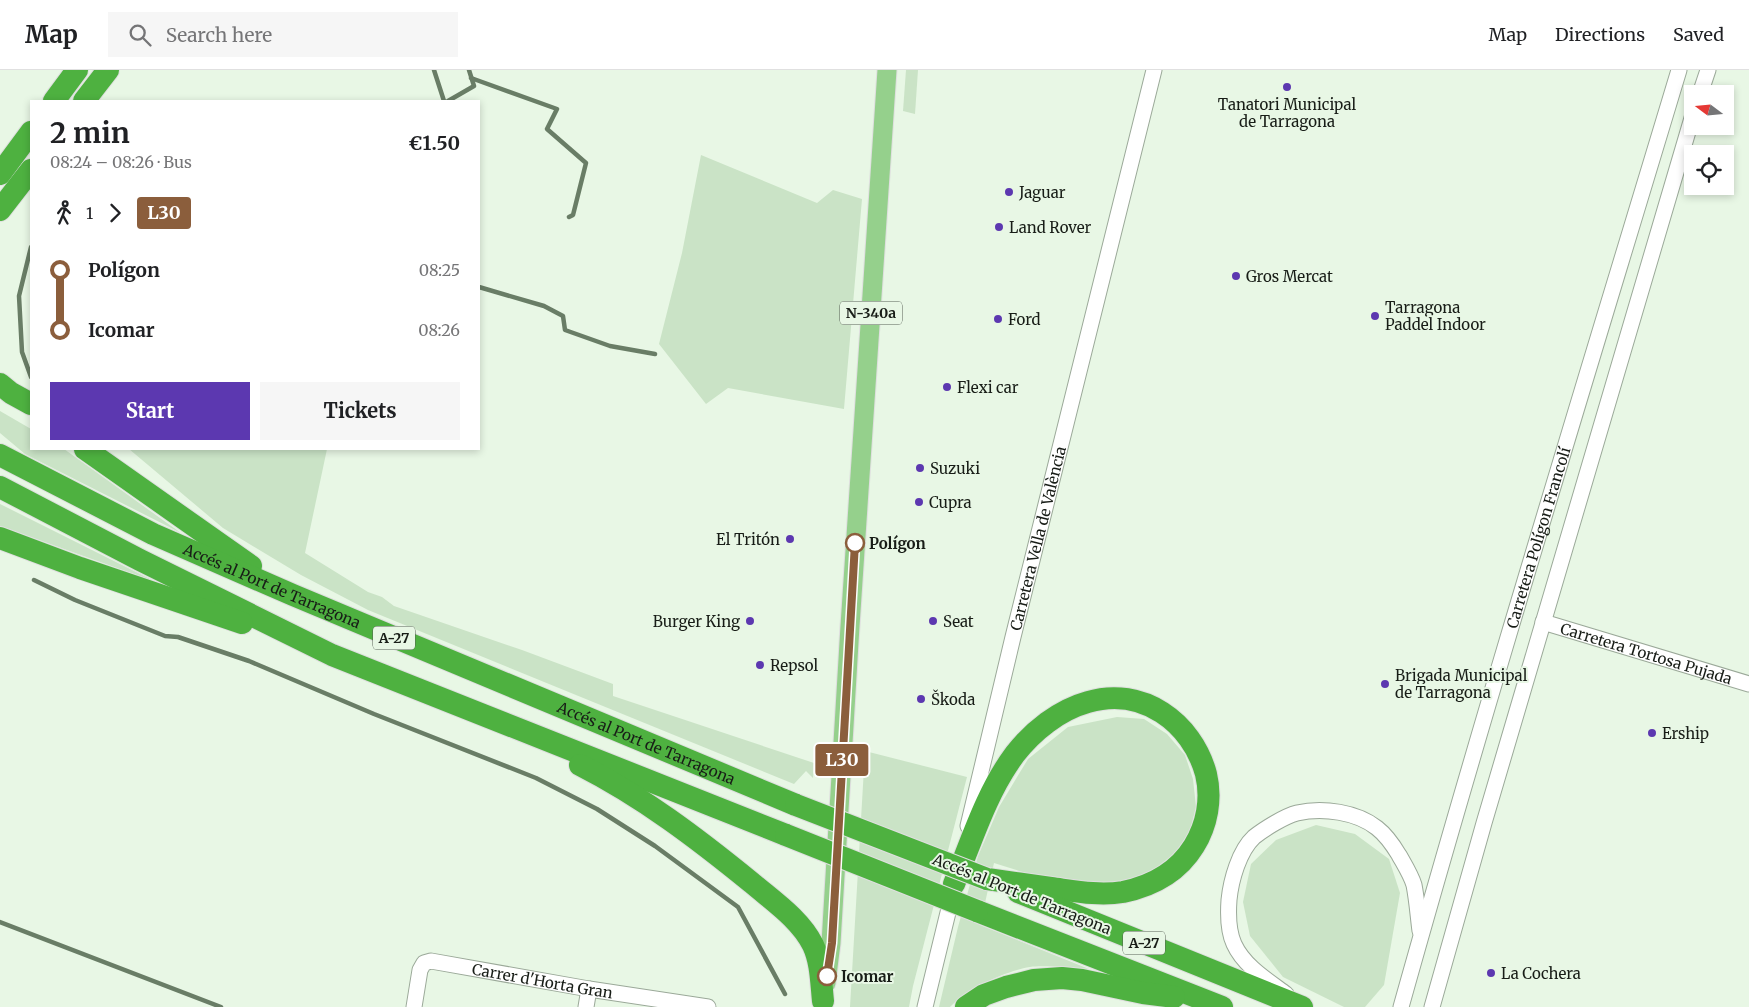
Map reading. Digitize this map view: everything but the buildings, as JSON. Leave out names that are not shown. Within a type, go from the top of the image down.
[{"type":"highway","points":[[55,100],[77,70]]},
{"type":"highway","points":[[85,100],[108,70]]},
{"type":"highway","points":[[0,174],[30,133]]},
{"type":"highway","points":[[3,208],[30,171]]},
{"type":"highway","points":[[0,384],[11,393],[30,403]]},
{"type":"highway","points":[[0,396],[30,416]]},
{"type":"highway","points":[[85,450],[293,596]]},
{"type":"highway","points":[[101,450],[169,508]]},
{"type":"highway","name":"Accés al Port de Tarragona","points":[[0,455],[152,534],[293,596],[796,805],[987,879],[1302,1007]]},
{"type":"highway","name":"Accés al Port de Tarragona","points":[[0,487],[278,630],[332,655],[1216,1005]]},
{"type":"highway","points":[[0,538],[80,568],[237,622],[278,630]]},
{"type":"highway","points":[[954,884],[987,800],[1002,775],[1015,754],[1030,737],[1054,718],[1067,710],[1088,702],[1105,699],[1130,700],[1154,707],[1173,719],[1190,737],[1202,758],[1208,784],[1208,810],[1200,836],[1186,859],[1168,875],[1144,886],[1123,892],[1102,893],[1076,892],[987,879]]},
{"type":"highway","points":[[459,704],[586,768],[632,794],[676,823],[716,853],[798,924],[812,945],[820,965],[823,1004]]},
{"type":"highway","points":[[966,1007],[984,994],[1006,986],[1034,980],[1062,978],[1216,1005]]},
{"type":"main road","name":"N-340a","points":[[823,1004],[832,943],[850,626],[887,70]]},
{"type":"street","name":"Carretera Vella de València","points":[[925,1007],[1013,638],[1154,70]]},
{"type":"street","name":"Carretera Polígon Francolí","points":[[1401,1007],[1506,642],[1679,70]]},
{"type":"street","points":[[1703,85],[1708,70]]},
{"type":"street","name":"Carretera Polígon Francolí","points":[[1432,1007],[1543,622],[1687,135]]},
{"type":"street","name":"Carretera Tortosa Pujada","points":[[1543,622],[1749,684]]},
{"type":"street","points":[[1302,1007],[1251,967],[1234,944],[1228,916],[1230,883],[1239,861],[1254,838],[1278,822],[1297,813],[1317,811],[1340,812],[1359,817],[1378,828],[1391,842],[1414,885],[1420,938]]},
{"type":"street","name":"Carrer d'Horta Gran","points":[[414,1007],[420,970],[424,963],[430,961],[589,989],[708,1007]]},
{"type":"street","points":[[586,1007],[589,989]]},
{"type":"green space","points":[[906,70],[918,70],[915,114],[903,111]]},
{"type":"green space","points":[[701,155],[817,203],[833,190],[862,199],[844,409],[728,388],[706,404],[659,344],[682,253]]},
{"type":"green space","points":[[0,411],[30,428],[30,450],[65,450],[181,533],[25,454],[0,433]]},
{"type":"green space","points":[[130,450],[327,450],[305,553],[368,592],[382,597],[394,606],[613,684],[613,696],[814,763],[813,778],[806,771],[794,784],[368,610],[301,575],[223,528]]},
{"type":"green space","points":[[0,504],[156,582],[0,526]]},
{"type":"green space","points":[[1117,717],[1144,719],[1167,734],[1185,755],[1193,779],[1196,807],[1190,831],[1175,853],[1151,872],[1120,882],[1076,886],[994,863],[980,925],[1089,969],[1043,966],[1020,969],[976,987],[950,1007],[939,1007],[958,927],[978,856],[999,807],[1028,759],[1068,727]]},
{"type":"green space","points":[[865,751],[967,777],[909,1007],[850,1007]]},
{"type":"green space","points":[[1316,825],[1355,834],[1389,859],[1400,893],[1384,985],[1365,1007],[1344,1007],[1283,977],[1250,936],[1243,902],[1251,864],[1276,840]]},
{"type":"waterway","points":[[434,70],[444,100]]},
{"type":"waterway","points":[[450,100],[474,86],[469,70]]},
{"type":"waterway","points":[[471,78],[557,109],[547,129],[586,163],[573,215],[569,217]]},
{"type":"waterway","points":[[30,251],[19,296],[22,352],[30,374]]},
{"type":"waterway","points":[[480,287],[544,306],[563,316],[565,330],[610,346],[655,354]]},
{"type":"waterway","points":[[34,580],[75,600],[165,636],[178,637],[249,661],[374,714],[536,778],[597,809],[655,846],[738,907],[785,994]]},
{"type":"waterway","points":[[0,922],[221,1007]]},
{"type":"bus line","name":"L30","points":[[827,976],[832,943],[855,543]]},
{"type":"place","name":"Tanatori Municipal de Tarragona","points":[[1287,87]]},
{"type":"place","name":"Jaguar","points":[[1009,192]]},
{"type":"place","name":"Land Rover","points":[[999,227]]},
{"type":"place","name":"Gros Mercat","points":[[1236,276]]},
{"type":"place","name":"Tarragona Paddel Indoor","points":[[1375,316]]},
{"type":"place","name":"Ford","points":[[998,319]]},
{"type":"place","name":"Flexi car","points":[[947,387]]},
{"type":"place","name":"Suzuki","points":[[920,468]]},
{"type":"place","name":"Cupra","points":[[919,502]]},
{"type":"place","name":"El Tritón","points":[[790,539]]},
{"type":"place","name":"Polígon","points":[[855,543]]},
{"type":"place","name":"Burger King","points":[[750,621]]},
{"type":"place","name":"Seat","points":[[933,621]]},
{"type":"place","name":"Repsol","points":[[760,665]]},
{"type":"place","name":"Brigada Municipal de Tarragona","points":[[1385,684]]},
{"type":"place","name":"Škoda","points":[[921,699]]},
{"type":"place","name":"Ership","points":[[1652,733]]},
{"type":"place","name":"La Cochera","points":[[1491,973]]},
{"type":"place","name":"Icomar","points":[[827,976]]}]
